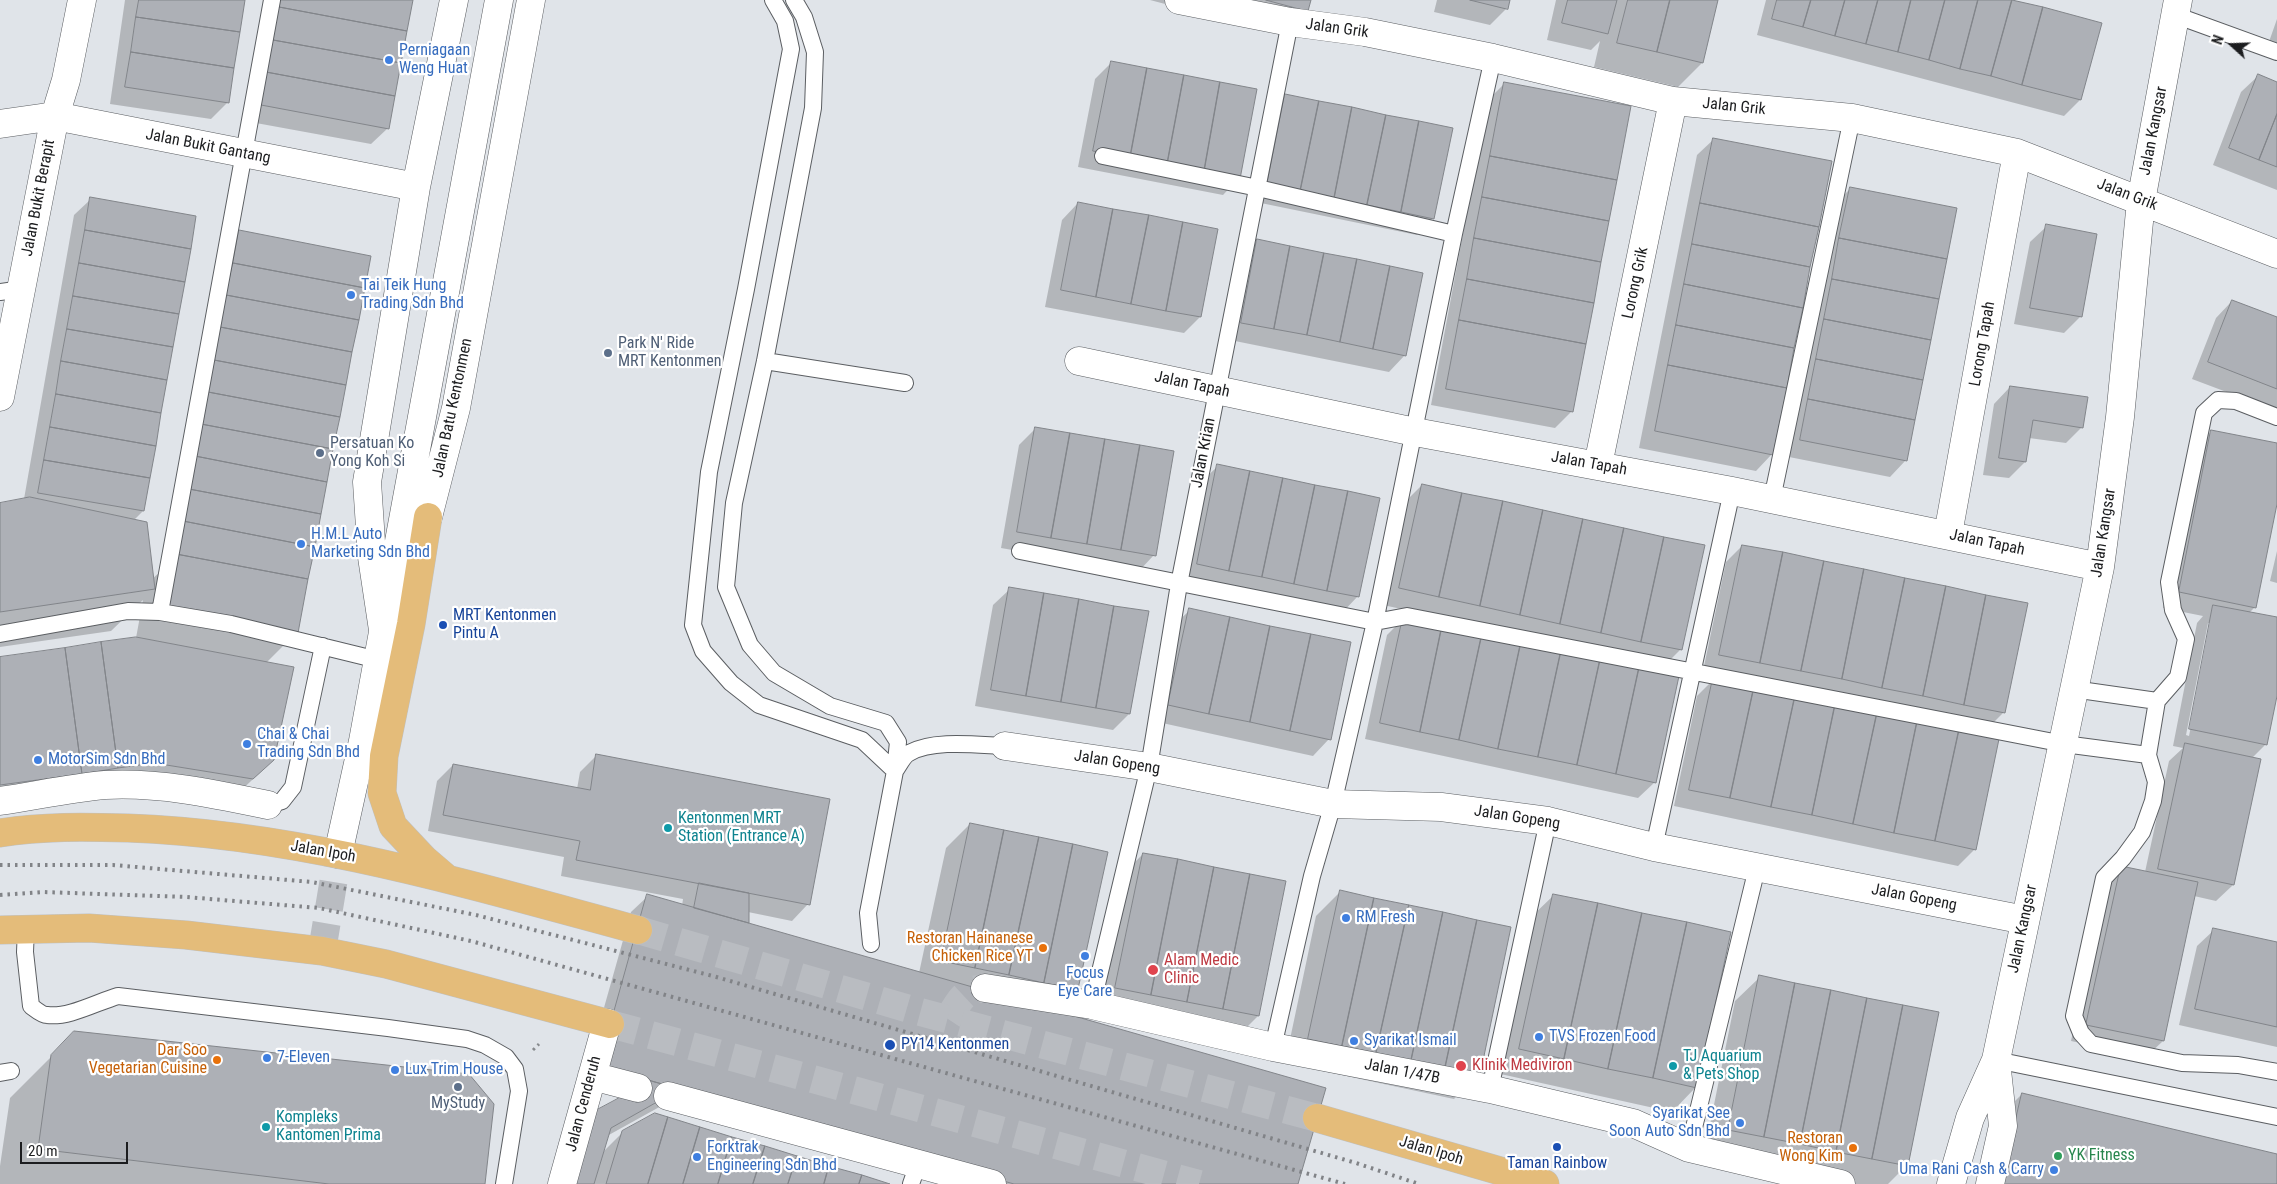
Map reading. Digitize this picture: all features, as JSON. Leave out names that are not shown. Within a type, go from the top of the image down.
[{"type":"main road","points":[[428,516],[411,624],[384,756],[382,793],[393,826],[424,859],[448,880]]},
{"type":"main road","name":"Jalan Ipoh","points":[[0,833],[68,826],[155,829],[222,834],[338,854],[448,880],[638,930]]},
{"type":"main road","points":[[13,929],[89,928],[186,934],[322,951],[395,967],[609,1024]]},
{"type":"main road","name":"Jalan Ipoh","points":[[1317,1118],[1545,1184]]},
{"type":"street","name":"Jalan Bukit Berapit","points":[[0,397],[11,290],[66,80],[82,0]]},
{"type":"street","name":"Jalan Batu Kentonmen","points":[[383,632],[372,557],[367,482],[416,187],[454,0]]},
{"type":"street","points":[[383,632],[499,0]]},
{"type":"street","name":"Jalan Batu Kentonmen","points":[[338,854],[363,741],[383,632],[428,516],[456,408],[531,0]]},
{"type":"street","name":"Jalan Grik","points":[[1179,0],[1290,22],[1365,32],[1494,58],[1673,101],[1852,118],[2017,153],[2277,254]]},
{"type":"street","name":"Jalan Kangsar","points":[[1951,1184],[1970,1118],[1996,1060],[2100,567],[2120,417],[2140,201],[2177,8]]},
{"type":"street","name":"Lorong Grik","points":[[1598,465],[1673,101]]},
{"type":"street","name":"Jalan Bukit Gantang","points":[[0,124],[56,116],[416,187]]},
{"type":"street","name":"Lorong Tapah","points":[[1948,534],[2017,153]]},
{"type":"street","name":"Jalan Tapah","points":[[1079,361],[1415,432],[1732,491],[1948,534],[2100,567]]},
{"type":"street","name":"Jalan Gopeng","points":[[1005,746],[1149,767],[1333,804],[1441,807],[1548,821],[1654,847],[2025,920]]},
{"type":"street","points":[[0,801],[105,785],[143,785],[197,791],[268,805]]},
{"type":"street","name":"Jalan 1/47B","points":[[985,988],[1092,1005],[1273,1048],[1490,1089],[1633,1123],[1689,1148],[1841,1184]]},
{"type":"street","name":"Jalan Cenderuh","points":[[562,1184],[592,1076],[609,1024]]},
{"type":"street","name":"Jalan Kangsar","points":[[1990,1184],[2003,1126],[1996,1060]]},
{"type":"street","points":[[592,1076],[638,1088]]},
{"type":"street","points":[[668,1096],[915,1174],[992,1184]]},
{"type":"lane","points":[[160,612],[272,0]]},
{"type":"lane","points":[[774,0],[785,21],[791,50],[709,472],[693,625],[702,651],[731,683],[759,705],[862,740],[895,771]]},
{"type":"lane","points":[[794,0],[804,17],[814,52],[813,108],[765,361],[734,503],[726,587],[750,645],[774,673],[830,706],[886,723],[898,742],[895,771],[868,913],[871,944]]},
{"type":"lane","points":[[2177,8],[2277,52]]},
{"type":"lane","name":"Jalan Krian","points":[[1092,1005],[1149,767],[1179,584],[1290,22]]},
{"type":"lane","points":[[1273,1048],[1312,876],[1333,804],[1375,622],[1454,234],[1494,58]]},
{"type":"lane","points":[[1772,499],[1852,118]]},
{"type":"lane","points":[[1103,156],[1258,188],[1454,234]]},
{"type":"lane","points":[[765,361],[905,383]]},
{"type":"lane","points":[[2277,417],[2236,401],[2218,400],[2204,413],[2169,582],[2173,610],[2186,639],[2178,677],[2157,701],[2148,755],[2156,782],[2153,801],[2142,832],[2123,858],[2104,878],[2074,1016],[2081,1034],[2091,1044],[2182,1063],[2238,1065],[2277,1072]]},
{"type":"lane","points":[[1654,847],[1732,491]]},
{"type":"lane","points":[[1020,551],[1375,622],[1407,616],[2064,744],[2148,755]]},
{"type":"lane","points":[[0,634],[128,612],[160,612],[231,624],[378,660]]},
{"type":"lane","points":[[268,805],[282,801],[293,788],[324,646]]},
{"type":"lane","points":[[2073,689],[2157,701]]},
{"type":"lane","points":[[895,771],[908,753],[927,746],[1005,746]]},
{"type":"lane","points":[[1490,1089],[1548,821]]},
{"type":"lane","points":[[1689,1148],[1757,868]]},
{"type":"lane","points":[[13,929],[25,952],[30,1006],[45,1016],[71,1014],[91,1004],[118,996],[388,1028],[467,1039],[485,1044],[506,1057],[515,1069],[519,1091],[504,1184]]},
{"type":"lane","points":[[1996,1060],[2277,1117]]},
{"type":"building","points":[[139,0],[245,0],[240,32],[136,17]]},
{"type":"building","points":[[280,0],[413,0],[407,31],[279,7]]},
{"type":"building","points":[[1266,0],[1311,0],[1308,11]]},
{"type":"building","points":[[1470,0],[1510,0],[1508,9]]},
{"type":"building","points":[[1568,0],[1617,0],[1608,34],[1562,23]]},
{"type":"building","points":[[1628,0],[1670,0],[1657,52],[1617,43]]},
{"type":"building","points":[[1670,0],[1718,0],[1703,63],[1657,52]]},
{"type":"building","points":[[1777,0],[1811,0],[1803,27],[1772,19]]},
{"type":"building","points":[[1811,0],[1845,0],[1835,36],[1803,27]]},
{"type":"building","points":[[1845,0],[1878,0],[1866,44],[1835,36]]},
{"type":"building","points":[[1878,0],[1911,0],[1898,52],[1866,44]]},
{"type":"building","points":[[1911,0],[1945,0],[1929,60],[1898,52]]},
{"type":"building","points":[[1945,0],[1978,0],[1960,69],[1929,60]]},
{"type":"building","points":[[1978,0],[2012,0],[1991,76],[1960,69]]},
{"type":"building","points":[[2012,0],[2043,7],[2022,85],[1991,76]]},
{"type":"building","points":[[279,7],[407,31],[401,63],[273,40]]},
{"type":"building","points":[[2043,7],[2102,23],[2081,100],[2022,85]]},
{"type":"building","points":[[136,17],[240,32],[234,68],[131,52]]},
{"type":"building","points":[[273,40],[401,63],[395,96],[266,72]]},
{"type":"building","points":[[131,52],[234,68],[229,103],[125,87]]},
{"type":"building","points":[[1111,61],[1147,68],[1130,158],[1093,151]]},
{"type":"building","points":[[1147,68],[1184,75],[1167,165],[1130,158]]},
{"type":"building","points":[[266,72],[395,96],[389,129],[261,105]]},
{"type":"building","points":[[2258,74],[2277,82],[2277,114],[2259,160],[2229,148]]},
{"type":"building","points":[[1184,75],[1220,82],[1204,172],[1167,165]]},
{"type":"building","points":[[1220,82],[1257,89],[1240,179],[1204,172]]},
{"type":"building","points":[[1504,82],[1631,106],[1617,180],[1490,156]]},
{"type":"building","points":[[1285,94],[1319,101],[1300,192],[1267,185]]},
{"type":"building","points":[[1319,101],[1352,107],[1334,199],[1300,192]]},
{"type":"building","points":[[1352,107],[1386,115],[1367,205],[1334,199]]},
{"type":"building","points":[[2277,114],[2277,167],[2259,160]]},
{"type":"building","points":[[1386,115],[1419,121],[1401,212],[1367,205]]},
{"type":"building","points":[[1419,121],[1453,128],[1434,219],[1401,212]]},
{"type":"building","points":[[1713,138],[1832,161],[1819,227],[1700,203]]},
{"type":"building","points":[[1490,156],[1617,180],[1609,221],[1482,197]]},
{"type":"building","points":[[1850,187],[1957,208],[1947,259],[1839,238]]},
{"type":"building","points":[[90,197],[196,216],[191,249],[85,230]]},
{"type":"building","points":[[1482,197],[1609,221],[1601,262],[1474,238]]},
{"type":"building","points":[[1078,202],[1113,209],[1096,297],[1061,290]]},
{"type":"building","points":[[1700,203],[1819,227],[1810,267],[1692,244]]},
{"type":"building","points":[[1113,209],[1149,215],[1131,304],[1096,297]]},
{"type":"building","points":[[1149,215],[1183,222],[1166,311],[1131,304]]},
{"type":"building","points":[[1183,222],[1218,229],[1201,317],[1166,311]]},
{"type":"building","points":[[2046,224],[2097,234],[2082,317],[2030,308]]},
{"type":"building","points":[[85,230],[191,249],[185,282],[79,263]]},
{"type":"building","points":[[239,230],[371,256],[365,288],[233,263]]},
{"type":"building","points":[[1474,238],[1601,262],[1594,303],[1467,279]]},
{"type":"building","points":[[1839,238],[1947,259],[1939,299],[1832,279]]},
{"type":"building","points":[[1257,239],[1290,246],[1274,329],[1241,323]]},
{"type":"building","points":[[1692,244],[1810,267],[1803,308],[1684,284]]},
{"type":"building","points":[[1290,246],[1324,253],[1307,335],[1274,329]]},
{"type":"building","points":[[1324,253],[1357,259],[1340,342],[1307,335]]},
{"type":"building","points":[[1357,259],[1390,266],[1373,349],[1340,342]]},
{"type":"building","points":[[79,263],[185,282],[179,314],[73,296]]},
{"type":"building","points":[[233,263],[365,288],[359,320],[226,295]]},
{"type":"building","points":[[1390,266],[1423,273],[1406,356],[1373,349]]},
{"type":"building","points":[[1467,279],[1594,303],[1586,344],[1459,320]]},
{"type":"building","points":[[1832,279],[1939,299],[1931,340],[1824,319]]},
{"type":"building","points":[[1684,284],[1803,308],[1794,348],[1676,325]]},
{"type":"building","points":[[226,295],[359,320],[352,352],[220,327]]},
{"type":"building","points":[[73,296],[179,314],[173,347],[67,329]]},
{"type":"building","points":[[2232,300],[2277,317],[2277,389],[2208,362]]},
{"type":"building","points":[[1824,319],[1931,340],[1923,380],[1816,359]]},
{"type":"building","points":[[1459,320],[1586,344],[1573,412],[1446,389]]},
{"type":"building","points":[[1676,325],[1794,348],[1787,388],[1668,365]]},
{"type":"building","points":[[220,327],[352,352],[346,385],[214,360]]},
{"type":"building","points":[[67,329],[173,347],[167,380],[61,361]]},
{"type":"building","points":[[1816,359],[1923,380],[1915,420],[1808,399]]},
{"type":"building","points":[[214,360],[346,385],[340,417],[208,392]]},
{"type":"building","points":[[61,361],[167,380],[161,413],[56,394]]},
{"type":"building","points":[[1668,365],[1787,388],[1773,455],[1655,431]]},
{"type":"building","points":[[2010,386],[2088,397],[2083,428],[2033,420],[2026,462],[1999,458]]},
{"type":"building","points":[[208,392],[340,417],[333,449],[201,424]]},
{"type":"building","points":[[56,394],[161,413],[156,446],[50,427]]},
{"type":"building","points":[[1808,399],[1915,420],[1907,461],[1800,440]]},
{"type":"building","points":[[201,424],[333,449],[327,482],[195,456]]},
{"type":"building","points":[[50,427],[156,446],[150,478],[44,460]]},
{"type":"building","points":[[1035,427],[1070,433],[1051,538],[1017,532]]},
{"type":"building","points":[[2211,430],[2277,443],[2277,504],[2256,608],[2179,592]]},
{"type":"building","points":[[1070,433],[1105,439],[1087,544],[1051,538]]},
{"type":"building","points":[[1105,439],[1140,445],[1121,550],[1087,544]]},
{"type":"building","points":[[1140,445],[1174,451],[1156,556],[1121,550]]},
{"type":"building","points":[[195,456],[327,482],[321,514],[189,489]]},
{"type":"building","points":[[44,460],[150,478],[144,511],[38,493]]},
{"type":"building","points":[[1217,464],[1250,471],[1229,571],[1197,564]]},
{"type":"building","points":[[1250,471],[1283,478],[1262,577],[1229,571]]},
{"type":"building","points":[[1283,478],[1315,485],[1294,584],[1262,577]]},
{"type":"building","points":[[1422,484],[1462,493],[1439,597],[1399,588]]},
{"type":"building","points":[[1315,485],[1348,491],[1327,591],[1294,584]]},
{"type":"building","points":[[189,489],[321,514],[315,547],[183,521]]},
{"type":"building","points":[[1348,491],[1380,498],[1359,597],[1327,591]]},
{"type":"building","points":[[1462,493],[1503,501],[1480,606],[1439,597]]},
{"type":"building","points":[[30,497],[147,522],[155,589],[0,612],[0,503]]},
{"type":"building","points":[[1503,501],[1543,510],[1520,615],[1480,606]]},
{"type":"building","points":[[1543,510],[1583,519],[1560,624],[1520,615]]},
{"type":"building","points":[[1583,519],[1624,528],[1601,633],[1560,624]]},
{"type":"building","points":[[183,521],[315,547],[308,579],[176,554]]},
{"type":"building","points":[[1624,528],[1664,537],[1641,642],[1601,633]]},
{"type":"building","points":[[1664,537],[1705,545],[1682,650],[1641,642]]},
{"type":"building","points":[[1742,545],[1783,552],[1760,663],[1719,655]]},
{"type":"building","points":[[1783,552],[1824,561],[1801,671],[1760,663]]},
{"type":"building","points":[[176,554],[308,579],[298,633],[166,608]]},
{"type":"building","points":[[1824,561],[1864,569],[1842,679],[1801,671]]},
{"type":"building","points":[[1864,569],[1905,578],[1882,688],[1842,679]]},
{"type":"building","points":[[1905,578],[1946,586],[1923,696],[1882,688]]},
{"type":"building","points":[[1946,586],[1986,595],[1964,705],[1923,696]]},
{"type":"building","points":[[1009,587],[1044,593],[1026,696],[991,690]]},
{"type":"building","points":[[1044,593],[1079,599],[1061,702],[1026,696]]},
{"type":"building","points":[[1986,595],[2028,603],[2005,713],[1964,705]]},
{"type":"building","points":[[1079,599],[1114,606],[1096,708],[1061,702]]},
{"type":"building","points":[[2213,605],[2277,617],[2277,696],[2267,745],[2189,729]]},
{"type":"building","points":[[1114,606],[1149,611],[1130,714],[1096,708]]},
{"type":"building","points":[[1189,608],[1230,617],[1209,714],[1168,705]]},
{"type":"building","points":[[1230,617],[1270,626],[1250,722],[1209,714]]},
{"type":"building","points":[[1403,617],[1442,626],[1420,732],[1380,723]]},
{"type":"building","points":[[1270,626],[1311,634],[1290,731],[1250,722]]},
{"type":"building","points":[[1442,626],[1482,634],[1459,740],[1420,732]]},
{"type":"building","points":[[1311,634],[1351,642],[1331,740],[1290,731]]},
{"type":"building","points":[[1482,634],[1521,642],[1498,749],[1459,740]]},
{"type":"building","points":[[136,637],[294,667],[274,760],[253,779],[154,763],[118,768],[101,642]]},
{"type":"building","points":[[101,642],[118,768],[82,774],[65,648]]},
{"type":"building","points":[[1521,642],[1561,651],[1538,757],[1498,749]]},
{"type":"building","points":[[65,648],[82,774],[0,785],[0,657]]},
{"type":"building","points":[[1561,651],[1600,660],[1577,765],[1538,757]]},
{"type":"building","points":[[1600,660],[1639,668],[1616,774],[1577,765]]},
{"type":"building","points":[[1639,668],[1679,676],[1656,783],[1616,774]]},
{"type":"building","points":[[1713,678],[1754,687],[1730,798],[1689,790]]},
{"type":"building","points":[[1754,687],[1795,696],[1771,807],[1730,798]]},
{"type":"building","points":[[1795,696],[1835,705],[1812,815],[1771,807]]},
{"type":"building","points":[[1835,705],[1877,713],[1853,824],[1812,815]]},
{"type":"building","points":[[1877,713],[1917,722],[1894,833],[1853,824]]},
{"type":"building","points":[[1917,722],[1959,730],[1935,841],[1894,833]]},
{"type":"building","points":[[1959,730],[1999,739],[1976,850],[1935,841]]},
{"type":"building","points":[[2185,743],[2261,759],[2234,885],[2158,869]]},
{"type":"building","name":"Kentonmen MRT Station (Entrance A)","points":[[596,754],[830,799],[810,905],[576,860],[580,841],[443,815],[453,764],[590,790]]},
{"type":"building","points":[[970,823],[1004,830],[975,968],[941,961]]},
{"type":"building","points":[[1004,830],[1039,837],[1009,975],[975,968]]},
{"type":"building","points":[[1039,837],[1073,844],[1044,983],[1009,975]]},
{"type":"building","points":[[1073,844],[1108,852],[1078,989],[1044,983]]},
{"type":"building","points":[[1143,853],[1178,859],[1151,995],[1115,988]]},
{"type":"building","points":[[1178,859],[1214,867],[1187,1002],[1151,995]]},
{"type":"building","points":[[2121,866],[2198,882],[2164,1041],[2086,1025]]},
{"type":"building","points":[[1214,867],[1250,874],[1223,1009],[1187,1002]]},
{"type":"building","points":[[1250,874],[1286,881],[1259,1016],[1223,1009]]},
{"type":"building","points":[[699,883],[749,893],[749,923],[694,908]]},
{"type":"building","points":[[1340,890],[1374,898],[1342,1046],[1308,1039]]},
{"type":"building","name":"PY14 Kentonmen","points":[[647,894],[1326,1088],[1298,1184],[1014,1184],[599,1066]]},
{"type":"building","points":[[1553,894],[1598,903],[1564,1059],[1519,1049]]},
{"type":"building","points":[[1374,898],[1409,905],[1376,1053],[1342,1046]]},
{"type":"building","points":[[1598,903],[1642,913],[1608,1069],[1564,1059]]},
{"type":"building","points":[[1409,905],[1443,912],[1411,1061],[1376,1053]]},
{"type":"building","points":[[1443,912],[1477,920],[1445,1068],[1411,1061]]},
{"type":"building","points":[[1642,913],[1687,922],[1653,1078],[1608,1069]]},
{"type":"building","points":[[1477,920],[1511,927],[1480,1075],[1445,1068]]},
{"type":"building","points":[[1687,922],[1731,932],[1697,1088],[1653,1078]]},
{"type":"building","points":[[2213,928],[2277,942],[2277,1027],[2195,1009]]},
{"type":"building","points":[[1759,975],[1795,983],[1764,1137],[1728,1130]]},
{"type":"building","points":[[1795,983],[1831,990],[1800,1144],[1764,1137]]},
{"type":"building","points":[[1831,990],[1867,998],[1836,1152],[1800,1144]]},
{"type":"building","points":[[1867,998],[1903,1005],[1872,1159],[1836,1152]]},
{"type":"building","points":[[1903,1005],[1939,1012],[1908,1166],[1872,1159]]},
{"type":"building","name":"Kompleks Kantomen Prima","points":[[74,1031],[469,1074],[494,1104],[485,1184],[329,1184],[38,1149],[51,1055]]},
{"type":"building","points":[[651,1081],[680,1089],[611,1128],[594,1184],[573,1184],[593,1112]]},
{"type":"building","points":[[2022,1093],[2277,1154],[2277,1184],[2001,1184]]},
{"type":"building","points":[[655,1113],[668,1117],[648,1184],[606,1184],[622,1131]]},
{"type":"building","points":[[668,1117],[700,1127],[683,1184],[648,1184]]},
{"type":"building","points":[[700,1127],[732,1137],[718,1184],[683,1184]]},
{"type":"building","points":[[732,1137],[765,1146],[753,1184],[718,1184]]},
{"type":"building","points":[[765,1146],[797,1156],[788,1184],[753,1184]]},
{"type":"building","points":[[797,1156],[829,1166],[824,1184],[788,1184]]},
{"type":"building","points":[[829,1166],[862,1175],[859,1184],[824,1184]]},
{"type":"building","points":[[862,1175],[890,1184],[859,1184]]},
{"type":"tunnel","points":[[322,951],[338,854]]},
{"type":"tunnel","points":[[638,930],[913,1010],[1317,1118]]},
{"type":"tunnel","points":[[948,1019],[962,997],[971,991],[985,988]]},
{"type":"tunnel","points":[[610,1024],[1199,1184]]},
{"type":"railway","points":[[0,865],[113,865],[312,882],[476,915],[713,976],[1356,1163],[1419,1184]]},
{"type":"railway","points":[[0,895],[43,892],[186,897],[319,908],[471,941],[1345,1184]]},
{"type":"place","name":"Perniagaan Weng Huat","points":[[389,60]]},
{"type":"place","name":"Tai Teik Hung Trading Sdn Bhd","points":[[351,295]]},
{"type":"place","name":"Park N' Ride MRT Kentonmen","points":[[608,353]]},
{"type":"place","name":"Persatuan Ko Yong Koh Si","points":[[320,453]]},
{"type":"place","name":"H.M.L Auto Marketing Sdn Bhd","points":[[301,544]]},
{"type":"place","name":"MRT Kentonmen Pintu A","points":[[443,625]]},
{"type":"place","name":"Chai & Chai Trading Sdn Bhd","points":[[247,744]]},
{"type":"place","name":"MotorSim Sdn Bhd","points":[[38,760]]},
{"type":"place","name":"Kentonmen MRT Station (Entrance A)","points":[[668,828]]},
{"type":"place","name":"RM Fresh","points":[[1346,918]]},
{"type":"place","name":"Restoran Hainanese Chicken Rice YT","points":[[1043,948]]},
{"type":"place","name":"Focus Eye Care","points":[[1085,956]]},
{"type":"place","name":"Alam Medic Clinic","points":[[1153,970]]},
{"type":"place","name":"TVS Frozen Food","points":[[1539,1037]]},
{"type":"place","name":"Syarikat Ismail","points":[[1354,1041]]},
{"type":"place","name":"PY14 Kentonmen","points":[[890,1045]]},
{"type":"place","name":"7-Eleven","points":[[267,1058]]},
{"type":"place","name":"Dar Soo Vegetarian Cuisine","points":[[217,1060]]},
{"type":"place","name":"Klinik Mediviron","points":[[1461,1066]]},
{"type":"place","name":"TJ Aquarium & Pets Shop","points":[[1673,1066]]},
{"type":"place","name":"Lux Trim House","points":[[395,1070]]},
{"type":"place","name":"MyStudy","points":[[458,1087]]},
{"type":"place","name":"Syarikat See Soon Auto Sdn Bhd","points":[[1740,1123]]},
{"type":"place","name":"Kompleks Kantomen Prima","points":[[266,1127]]},
{"type":"place","name":"Taman Rainbow","points":[[1557,1147]]},
{"type":"place","name":"Restoran Wong Kim","points":[[1853,1148]]},
{"type":"place","name":"YK Fitness","points":[[2058,1156]]},
{"type":"place","name":"Forktrak Engineering Sdn Bhd","points":[[697,1157]]},
{"type":"place","name":"Uma Rani Cash & Carry","points":[[2054,1170]]}]
